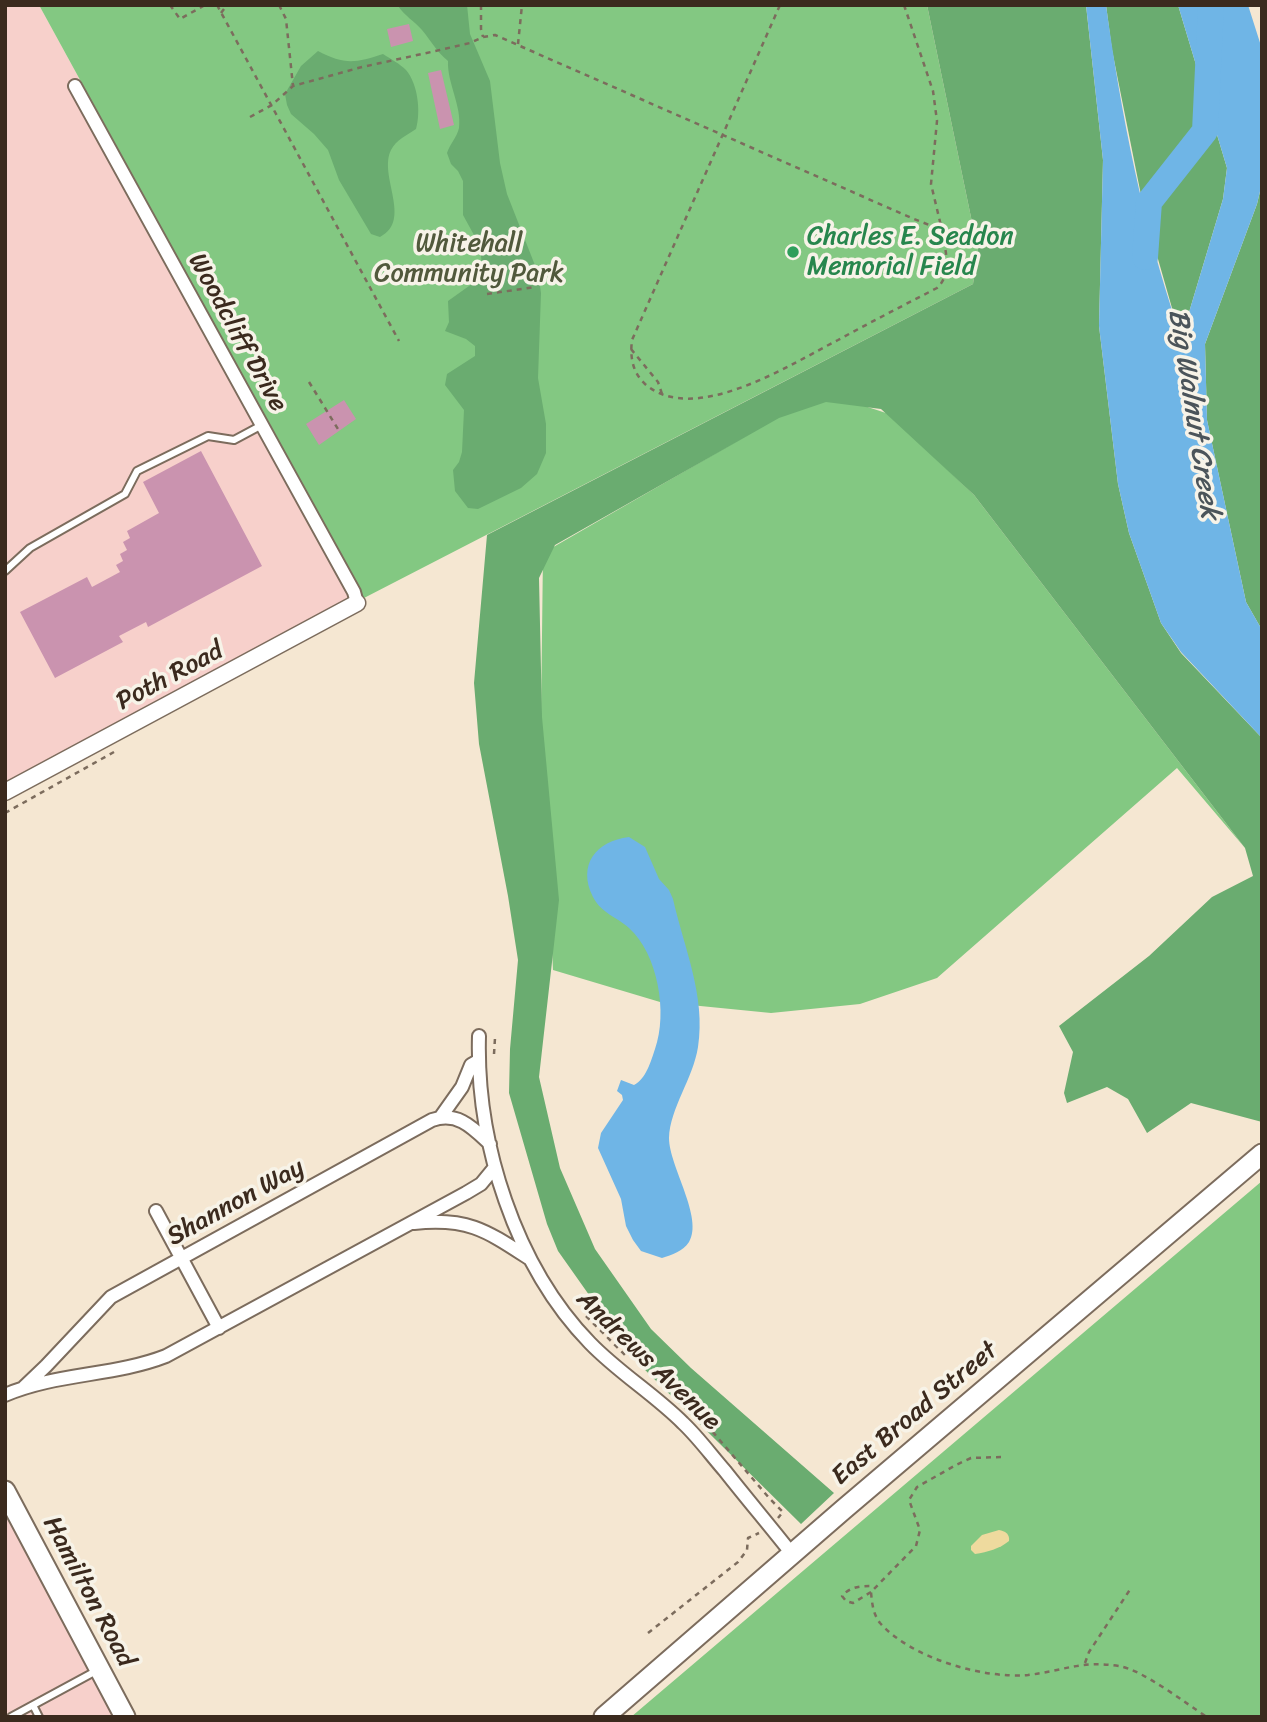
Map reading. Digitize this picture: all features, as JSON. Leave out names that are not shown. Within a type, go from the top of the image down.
[{"type":"main road","name":"East Broad Street","points":[[604,1717],[1262,1154]]},
{"type":"main road","name":"Hamilton Road","points":[[5,1491],[125,1717]]},
{"type":"street","name":"Woodcliff Drive","points":[[75,86],[354,592],[357,604]]},
{"type":"street","name":"Poth Road","points":[[5,792],[357,604]]},
{"type":"street","name":"Andrews Avenue","points":[[480,1036],[478,1061],[495,1167],[530,1260],[555,1301],[577,1329],[622,1374],[683,1423],[792,1554]]},
{"type":"street","name":"Andrews Avenue","points":[[440,1118],[462,1087],[471,1065],[478,1061]]},
{"type":"street","points":[[440,1118],[454,1117],[461,1120],[490,1144]]},
{"type":"street","name":"Shannon Way","points":[[24,1387],[111,1297],[440,1118]]},
{"type":"street","name":"Shannon Way","points":[[5,1395],[24,1387],[152,1361],[219,1328],[474,1188],[495,1167]]},
{"type":"street","points":[[156,1211],[219,1328]]},
{"type":"street","name":"Shannon Way","points":[[409,1224],[450,1222],[476,1227],[496,1236],[530,1260]]},
{"type":"lane","points":[[5,571],[30,548],[125,494],[137,471],[208,436],[234,440],[262,425]]},
{"type":"lane","points":[[11,1717],[100,1669]]},
{"type":"lane","points":[[33,1705],[39,1717]]},
{"type":"path","points":[[170,5],[180,19],[205,5]]},
{"type":"path","points":[[217,5],[399,341]]},
{"type":"path","points":[[221,13],[227,5]]},
{"type":"path","points":[[279,5],[286,19],[293,86]]},
{"type":"path","points":[[481,5],[483,37]]},
{"type":"path","points":[[518,45],[522,5]]},
{"type":"path","points":[[780,5],[632,340],[636,373],[650,388],[662,394],[691,399],[751,384],[937,288],[945,278],[947,271],[942,230],[931,184],[937,121],[933,91],[904,5]]},
{"type":"path","points":[[250,117],[272,106],[293,86],[362,66],[495,35],[942,230]]},
{"type":"path","points":[[487,294],[535,287]]},
{"type":"path","points":[[631,349],[658,382],[662,394]]},
{"type":"path","points":[[309,382],[338,429]]},
{"type":"path","points":[[494,1062],[495,1038]]},
{"type":"path","points":[[579,1307],[634,1363]]},
{"type":"path","points":[[648,1633],[738,1562],[747,1550],[748,1538],[754,1537],[783,1511],[769,1499],[700,1417],[673,1394]]},
{"type":"path","points":[[876,1586],[857,1586],[842,1596],[853,1603],[871,1592],[916,1546],[920,1530],[909,1500],[917,1487],[971,1458],[1001,1457]]},
{"type":"path","points":[[1085,1663],[1089,1652],[1131,1588]]},
{"type":"path","points":[[871,1592],[872,1606],[880,1622],[905,1642],[940,1661],[989,1675],[1029,1675],[1085,1663],[1122,1667],[1153,1682],[1207,1717]]},
{"type":"shaded area","points":[[5,5],[39,5],[364,598],[5,786]]},
{"type":"shaded area","points":[[5,1493],[123,1717],[5,1717]]},
{"type":"green space","name":"Whitehall Community Park","points":[[39,5],[927,5],[978,251],[973,284],[364,598]]},
{"type":"green space","points":[[467,5],[470,34],[490,81],[500,163],[507,194],[538,273],[541,293],[538,378],[546,424],[546,453],[537,474],[521,488],[478,509],[468,508],[455,491],[453,470],[462,452],[464,410],[445,385],[447,374],[475,356],[475,346],[466,339],[445,331],[449,322],[448,301],[483,276],[480,246],[463,215],[463,181],[447,153],[459,128],[448,61],[398,6]]},
{"type":"green space","points":[[927,5],[1086,5],[1103,160],[1099,326],[1118,484],[1129,533],[1161,623],[1181,653],[1262,738],[1262,1122],[1191,1103],[1147,1133],[1128,1099],[1107,1087],[1067,1103],[1064,1093],[1073,1052],[1059,1026],[1149,956],[1212,897],[1253,876],[1245,848],[974,495],[881,409],[826,402],[779,418],[555,545],[539,578],[542,717],[559,900],[539,1077],[560,1168],[595,1249],[651,1329],[691,1368],[834,1493],[801,1524],[635,1360],[558,1251],[547,1224],[509,1093],[518,960],[479,744],[474,683],[487,535],[973,284],[978,251]]},
{"type":"green space","points":[[1106,5],[1178,5],[1227,168],[1223,199],[1187,319],[1178,329],[1144,210],[1112,50]]},
{"type":"green space","points":[[318,51],[335,59],[350,61],[383,54],[406,70],[413,83],[418,107],[416,129],[391,150],[388,172],[395,209],[394,220],[380,237],[371,234],[339,180],[328,150],[291,114],[287,105],[285,94],[301,66]]},
{"type":"green space","points":[[1262,183],[1262,630],[1246,602],[1207,420],[1205,344],[1257,204]]},
{"type":"green space","points":[[822,392],[889,414],[974,495],[1245,848],[1177,768],[937,978],[860,1004],[771,1013],[660,1002],[553,970],[541,717],[543,553]]},
{"type":"green space","points":[[1262,1181],[1262,1717],[631,1717]]},
{"type":"sand","points":[[999,1530],[1007,1533],[1009,1541],[984,1552],[975,1554],[971,1550],[971,1546],[982,1535]]},
{"type":"water","points":[[1086,5],[1106,5],[1134,169],[1165,289],[1178,328],[1187,319],[1223,199],[1227,168],[1178,5],[1248,5],[1262,49],[1262,183],[1257,204],[1205,344],[1207,420],[1246,602],[1262,630],[1262,738],[1181,652],[1161,623],[1129,533],[1118,484],[1099,326],[1103,160]]},
{"type":"water","points":[[629,837],[645,847],[659,879],[673,899],[693,972],[699,1009],[698,1047],[692,1070],[673,1116],[669,1138],[670,1150],[689,1206],[692,1232],[684,1248],[662,1258],[641,1251],[633,1240],[626,1226],[621,1199],[598,1148],[601,1133],[623,1100],[617,1091],[621,1080],[634,1085],[642,1079],[659,1035],[658,985],[647,953],[629,928],[601,907],[593,897],[587,875],[593,856],[599,849],[617,839]]},
{"type":"building","points":[[409,24],[413,41],[391,47],[387,29]]},
{"type":"building","points":[[441,70],[454,125],[440,129],[428,73]]},
{"type":"building","points":[[344,400],[356,419],[319,445],[306,424]]},
{"type":"building","points":[[201,451],[262,566],[148,627],[146,622],[119,636],[123,642],[55,678],[20,612],[87,577],[92,587],[120,572],[116,565],[123,561],[120,554],[127,550],[123,542],[130,538],[127,531],[159,513],[143,482]]},
{"type":"waterway","name":"Big Walnut Creek","points":[[1145,257],[1149,202],[1205,131],[1211,5]]},
{"type":"place","name":"Charles E. Seddon Memorial Field","points":[[793,252]]}]
